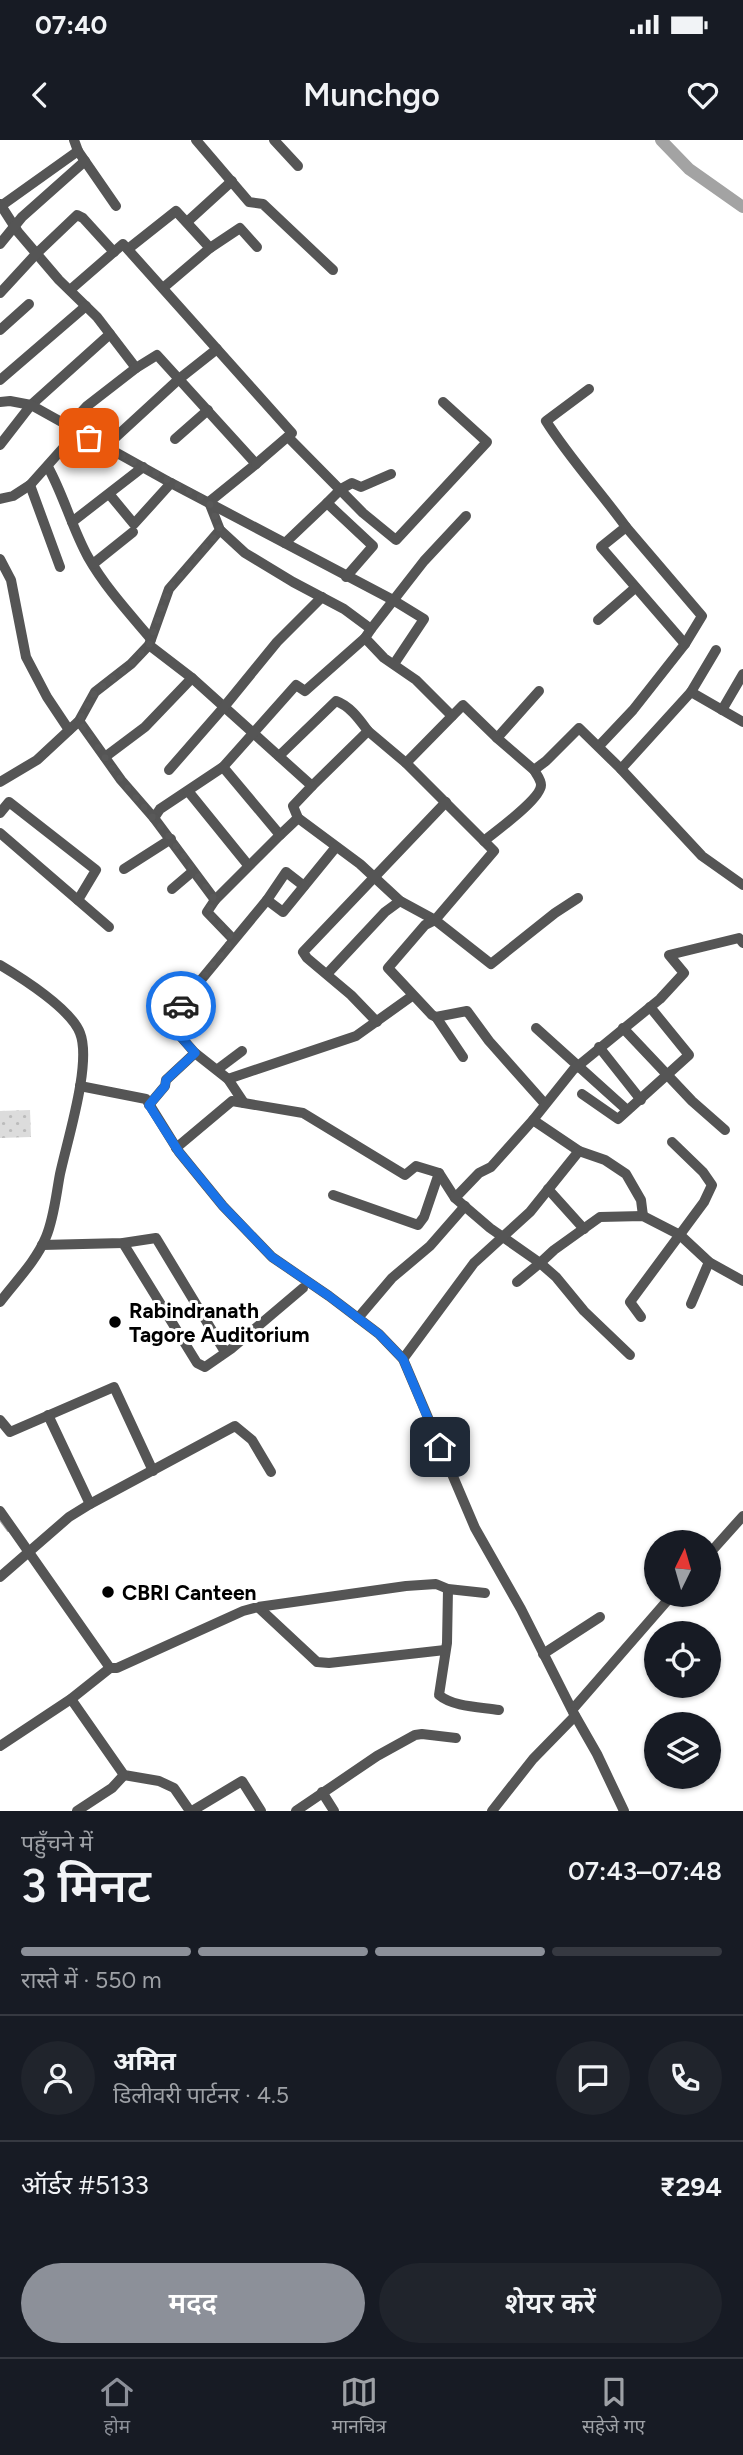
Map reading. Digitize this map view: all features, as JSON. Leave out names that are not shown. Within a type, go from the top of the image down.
[{"type":"street","points":[[74,140],[78,151],[116,206]]},
{"type":"street","points":[[196,140],[249,202],[263,204],[333,270]]},
{"type":"street","points":[[274,140],[298,166]]},
{"type":"street","points":[[78,151],[1,205],[36,254],[86,306],[136,368]]},
{"type":"street","points":[[0,244],[22,216],[85,161]]},
{"type":"street","points":[[187,222],[232,181]]},
{"type":"street","points":[[128,249],[176,211],[210,248]]},
{"type":"street","points":[[0,293],[77,215],[83,218],[114,252]]},
{"type":"street","points":[[163,288],[210,248],[240,228],[257,247]]},
{"type":"street","points":[[70,290],[123,244],[292,433],[209,502]]},
{"type":"street","points":[[0,330],[29,304]]},
{"type":"street","points":[[0,380],[86,306]]},
{"type":"street","points":[[0,444],[30,405],[110,334]]},
{"type":"street","points":[[104,447],[179,379],[217,349]]},
{"type":"street","points":[[0,499],[13,496],[30,485],[72,438],[75,419],[136,368],[156,355],[257,464]]},
{"type":"street","points":[[589,389],[546,421],[564,450],[702,616],[685,644],[633,710],[598,746]]},
{"type":"street","points":[[0,402],[30,405],[171,484],[393,600],[424,619],[394,664]]},
{"type":"street","points":[[288,437],[363,513],[396,540],[487,442],[443,402]]},
{"type":"street","points":[[174,439],[208,410]]},
{"type":"street","points":[[48,467],[93,564],[150,642],[312,786]]},
{"type":"street","points":[[72,522],[143,467]]},
{"type":"street","points":[[285,543],[341,489],[352,483],[361,487],[391,474]]},
{"type":"street","points":[[110,495],[134,524],[171,484]]},
{"type":"street","points":[[30,485],[60,567]]},
{"type":"street","points":[[209,502],[220,530],[245,553],[344,609],[394,664],[416,680],[452,716]]},
{"type":"street","points":[[327,503],[373,547],[346,577]]},
{"type":"street","points":[[154,818],[160,809],[223,767],[296,685],[305,691],[368,633],[424,561],[466,516]]},
{"type":"street","points":[[626,527],[601,547],[685,644]]},
{"type":"street","points":[[0,782],[37,760],[79,721],[95,692],[131,664],[150,642],[169,589],[220,530]]},
{"type":"street","points":[[93,564],[133,532]]},
{"type":"street","points":[[0,559],[11,580],[26,657],[47,697],[69,730]]},
{"type":"street","points":[[598,620],[635,588]]},
{"type":"street","points":[[169,770],[187,746],[225,707],[277,642],[322,597]]},
{"type":"street","points":[[621,769],[691,692],[716,650]]},
{"type":"street","points":[[722,710],[743,674]]},
{"type":"street","points":[[105,757],[145,727],[192,678]]},
{"type":"street","points":[[497,738],[539,691]]},
{"type":"street","points":[[691,692],[743,722]]},
{"type":"street","points":[[278,755],[337,701],[406,763],[494,851],[435,920],[425,925],[388,968],[412,996],[436,1017],[463,1057]]},
{"type":"street","points":[[406,763],[463,705],[534,770],[541,782],[541,789],[520,812],[484,841]]},
{"type":"street","points":[[79,721],[121,780],[171,839],[192,872],[215,900]]},
{"type":"street","points":[[534,770],[579,728],[702,856],[743,886]]},
{"type":"street","points":[[368,731],[293,806],[298,818],[375,877],[400,901],[435,920],[491,964],[578,898]]},
{"type":"street","points":[[223,767],[280,835]]},
{"type":"street","points":[[188,791],[248,865]]},
{"type":"street","points":[[0,813],[9,802],[96,870],[78,900]]},
{"type":"street","points":[[377,1022],[307,958],[303,951],[446,802]]},
{"type":"street","points":[[233,939],[207,912],[248,865],[298,818]]},
{"type":"street","points":[[0,833],[109,927]]},
{"type":"street","points":[[124,869],[171,839]]},
{"type":"street","points":[[267,900],[283,912],[336,847]]},
{"type":"street","points":[[172,889],[192,872]]},
{"type":"street","points":[[244,1103],[228,1079],[195,1053],[167,1021],[267,900],[286,872],[304,886]]},
{"type":"street","points":[[327,974],[385,912],[400,901]]},
{"type":"street","points":[[455,1198],[479,1173],[491,1167],[579,1065],[650,1007],[684,973],[669,955],[739,939],[743,943]]},
{"type":"street","points":[[0,965],[41,993],[74,1022],[81,1036],[83,1055],[80,1086],[49,1229],[42,1245],[0,1302]]},
{"type":"street","points":[[228,1079],[356,1037],[412,996]]},
{"type":"street","points":[[582,1094],[618,1119],[689,1055],[650,1007]]},
{"type":"street","points":[[436,1017],[467,1011],[489,1041],[545,1104]]},
{"type":"street","points":[[536,1028],[627,1110]]},
{"type":"street","points":[[623,1028],[692,1101],[725,1130]]},
{"type":"street","points":[[599,1047],[641,1100]]},
{"type":"street","points":[[218,1069],[242,1051]]},
{"type":"street","points":[[149,1105],[165,1086],[166,1080],[195,1053]]},
{"type":"street","points":[[80,1086],[146,1099],[176,1148],[223,1206],[272,1257],[379,1334],[403,1359],[475,1528],[597,1754],[624,1811]]},
{"type":"street","points":[[176,1148],[232,1101],[303,1113],[405,1175],[416,1166],[439,1173],[455,1198],[556,1277],[584,1311],[629,1355]]},
{"type":"street","points":[[533,1120],[579,1151],[605,1160],[626,1174],[641,1200],[643,1216]]},
{"type":"street","points":[[641,1318],[630,1303],[705,1202],[712,1185],[703,1172],[672,1142]]},
{"type":"street","points":[[403,1359],[474,1263],[530,1212],[579,1151]]},
{"type":"street","points":[[332,1195],[418,1225],[424,1216],[439,1173]]},
{"type":"street","points":[[548,1189],[583,1229]]},
{"type":"street","points":[[358,1318],[392,1278],[430,1245],[465,1206]]},
{"type":"street","points":[[517,1282],[600,1217],[643,1216],[680,1235],[709,1262],[743,1280]]},
{"type":"street","points":[[42,1245],[123,1243],[156,1238],[225,1352]]},
{"type":"street","points":[[123,1243],[197,1363],[205,1367],[231,1349],[303,1288]]},
{"type":"street","points":[[691,1304],[709,1262]]},
{"type":"street","points":[[0,1419],[10,1432],[114,1387],[153,1471]]},
{"type":"street","points":[[48,1415],[90,1504]]},
{"type":"street","points":[[0,1577],[69,1517],[236,1426],[252,1440],[271,1472]]},
{"type":"street","points":[[0,1511],[110,1668]]},
{"type":"street","points":[[721,1541],[743,1516]]},
{"type":"street","points":[[0,1746],[71,1699],[110,1668],[117,1668],[243,1611],[406,1586],[436,1584],[448,1589],[485,1594]]},
{"type":"street","points":[[448,1589],[447,1643],[439,1695],[442,1699],[461,1704],[499,1710]]},
{"type":"street","points":[[258,1607],[317,1662],[330,1663],[445,1650]]},
{"type":"street","points":[[492,1811],[662,1607]]},
{"type":"street","points":[[543,1654],[600,1617]]},
{"type":"street","points":[[71,1699],[124,1775],[159,1781],[174,1788],[191,1811],[242,1781],[261,1811]]},
{"type":"street","points":[[296,1811],[415,1735],[456,1738]]},
{"type":"street","points":[[77,1811],[112,1788],[124,1775]]},
{"type":"street","points":[[322,1792],[334,1811]]},
{"type":"shaded area","points":[[30,1110],[31,1137],[0,1138],[0,1111]]},
{"type":"waterway","points":[[661,140],[689,169],[743,207]]},
{"type":"waterway","points":[[0,1520],[8,1531]]},
{"type":"way so far","points":[[89,438],[209,502],[220,530],[169,589],[149,645],[131,664],[95,692],[79,721],[121,780],[171,839],[192,872],[215,900],[207,912],[233,939],[181,1006]]},
{"type":"place","name":"Rabindranath Tagore Auditorium","points":[[115,1322]]},
{"type":"place","name":"CBRI Canteen","points":[[108,1592]]},
{"type":"route","points":[[181,1006],[167,1021],[195,1053],[166,1080],[165,1086],[149,1105],[179,1152],[223,1206],[272,1257],[379,1334],[403,1359],[440,1447]]}]
